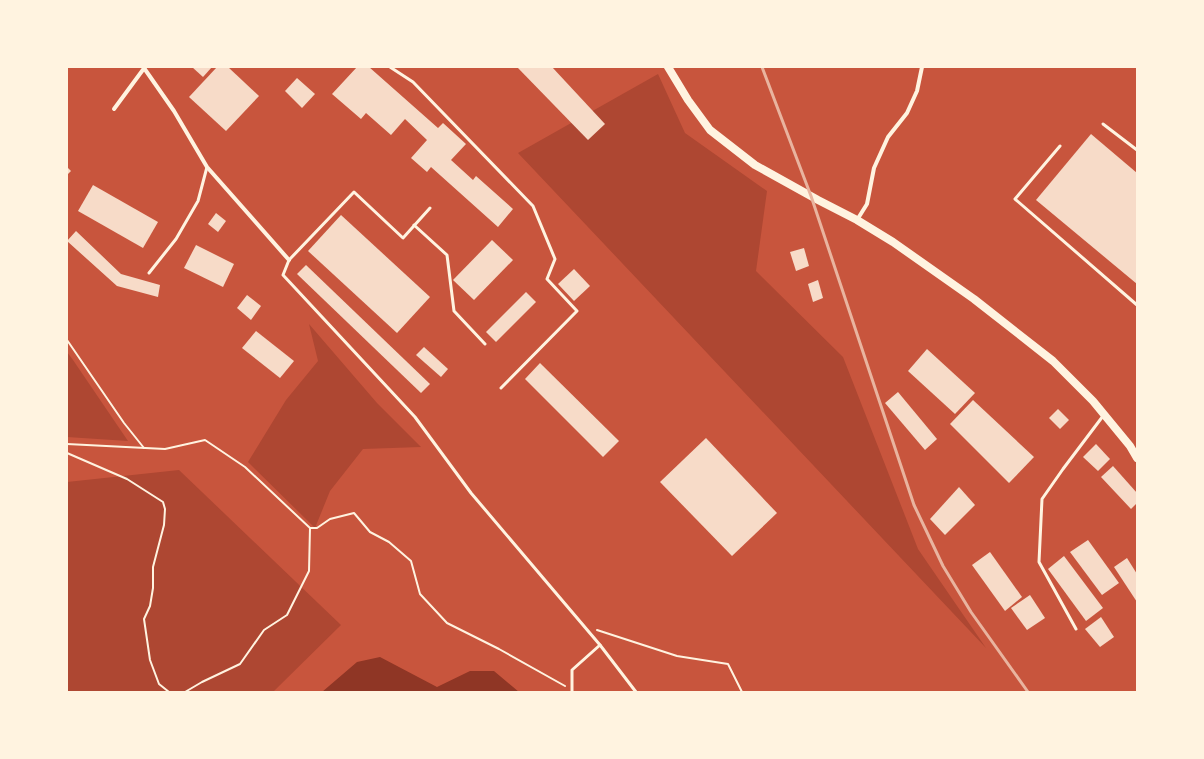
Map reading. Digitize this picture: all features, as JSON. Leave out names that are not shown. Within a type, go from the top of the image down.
[{"type":"main road","points":[[668,67],[688,100],[710,130],[755,165],[802,191]]},
{"type":"main road","points":[[811,196],[857,220]]},
{"type":"main road","points":[[1134,446],[1137,458]]},
{"type":"street","points":[[114,109],[144,67],[174,111],[207,167],[289,260]]},
{"type":"street","points":[[857,220],[867,204],[874,168],[888,137],[907,113],[917,91],[922,67]]},
{"type":"lane","points":[[390,67],[413,82],[533,206],[555,259],[547,279],[577,311],[501,388]]},
{"type":"lane","points":[[1103,124],[1137,150]]},
{"type":"lane","points":[[1060,146],[1015,199],[1137,305]]},
{"type":"lane","points":[[149,273],[176,239],[198,201],[207,167]]},
{"type":"lane","points":[[802,191],[811,196]]},
{"type":"lane","points":[[430,208],[403,238],[354,192],[289,260],[283,275],[415,417],[471,493],[600,645],[636,692]]},
{"type":"lane","points":[[857,220],[893,242],[980,304],[1053,361],[1093,400],[1134,446]]},
{"type":"lane","points":[[414,225],[447,255],[454,311],[485,344]]},
{"type":"lane","points":[[1076,629],[1039,562],[1042,499],[1104,414]]},
{"type":"lane","points":[[572,692],[572,670],[600,645]]},
{"type":"path","points":[[67,340],[124,423],[144,448]]},
{"type":"path","points":[[67,444],[165,449],[205,440],[246,467],[310,528],[317,528],[330,519],[354,513],[370,532],[389,542],[410,561],[420,594],[447,623],[499,649],[566,687],[572,687]]},
{"type":"path","points":[[67,454],[127,479],[163,502],[165,509],[164,525],[153,567],[153,588],[150,606],[144,619],[150,660],[159,684],[169,692]]},
{"type":"path","points":[[185,692],[240,664],[264,630],[287,615],[309,572],[310,528]]},
{"type":"path","points":[[585,627],[677,656],[728,664],[742,692]]},
{"type":"shaded area","points":[[658,74],[685,133],[767,191],[756,271],[843,357],[918,549],[986,648],[518,153]]},
{"type":"shaded area","points":[[309,324],[377,403],[421,447],[363,449],[330,491],[315,528],[248,462],[286,400],[318,361]]},
{"type":"shaded area","points":[[67,352],[73,360],[128,441],[67,437]]},
{"type":"shaded area","points":[[179,470],[341,625],[273,692],[67,692],[67,482]]},
{"type":"shaded area","points":[[380,657],[437,687],[470,671],[494,671],[519,692],[322,692],[357,662]]},
{"type":"building","points":[[192,67],[212,67],[203,77]]},
{"type":"building","points":[[217,67],[228,67],[259,96],[226,131],[189,97]]},
{"type":"building","points":[[357,67],[369,67],[438,128],[443,123],[466,144],[451,160],[473,180],[476,176],[513,209],[498,227],[431,167],[427,172],[411,158],[427,140],[405,119],[391,135],[366,113],[361,119],[332,94]]},
{"type":"building","points":[[517,67],[552,67],[605,124],[588,140]]},
{"type":"building","points":[[297,78],[315,94],[302,108],[285,91]]},
{"type":"building","points":[[1091,134],[1137,173],[1137,284],[1036,200]]},
{"type":"building","points":[[67,167],[71,171],[67,175]]},
{"type":"building","points":[[93,185],[158,222],[143,248],[78,211]]},
{"type":"building","points":[[216,213],[226,221],[218,232],[208,224]]},
{"type":"building","points":[[341,215],[430,297],[397,333],[308,251]]},
{"type":"building","points":[[76,231],[121,274],[160,285],[158,297],[117,286],[67,241]]},
{"type":"building","points":[[492,240],[513,260],[474,300],[453,280]]},
{"type":"building","points":[[196,245],[234,264],[223,287],[184,268]]},
{"type":"building","points":[[804,248],[809,266],[796,271],[790,252]]},
{"type":"building","points":[[306,265],[430,384],[421,393],[297,274]]},
{"type":"building","points":[[574,269],[590,286],[574,301],[558,284]]},
{"type":"building","points":[[818,280],[823,298],[813,302],[808,284]]},
{"type":"building","points":[[526,292],[536,302],[496,342],[486,332]]},
{"type":"building","points":[[247,295],[261,306],[251,320],[237,308]]},
{"type":"building","points":[[256,331],[294,361],[280,378],[242,348]]},
{"type":"building","points":[[424,347],[448,369],[441,377],[416,355]]},
{"type":"building","points":[[927,349],[975,393],[955,414],[908,371]]},
{"type":"building","points":[[540,363],[619,441],[603,457],[525,379]]},
{"type":"building","points":[[898,392],[937,439],[925,450],[885,403]]},
{"type":"building","points":[[973,400],[1034,457],[1009,483],[950,424]]},
{"type":"building","points":[[1058,409],[1069,420],[1060,429],[1049,418]]},
{"type":"building","points":[[706,438],[777,513],[732,556],[660,482]]},
{"type":"building","points":[[1096,444],[1110,459],[1098,471],[1083,457]]},
{"type":"building","points":[[1113,466],[1137,493],[1137,503],[1131,509],[1101,477]]},
{"type":"building","points":[[959,487],[975,505],[945,535],[930,519]]},
{"type":"building","points":[[1088,540],[1119,583],[1102,595],[1070,552]]},
{"type":"building","points":[[990,552],[1022,597],[1005,611],[972,565]]},
{"type":"building","points":[[1064,556],[1103,608],[1086,621],[1048,569]]},
{"type":"building","points":[[1127,558],[1137,574],[1137,602],[1114,567]]},
{"type":"building","points":[[1030,595],[1045,618],[1027,630],[1011,608]]},
{"type":"building","points":[[1101,617],[1114,637],[1100,647],[1085,629]]},
{"type":"railway","points":[[762,67],[811,196],[914,505],[943,566],[971,612],[1028,692]]}]
